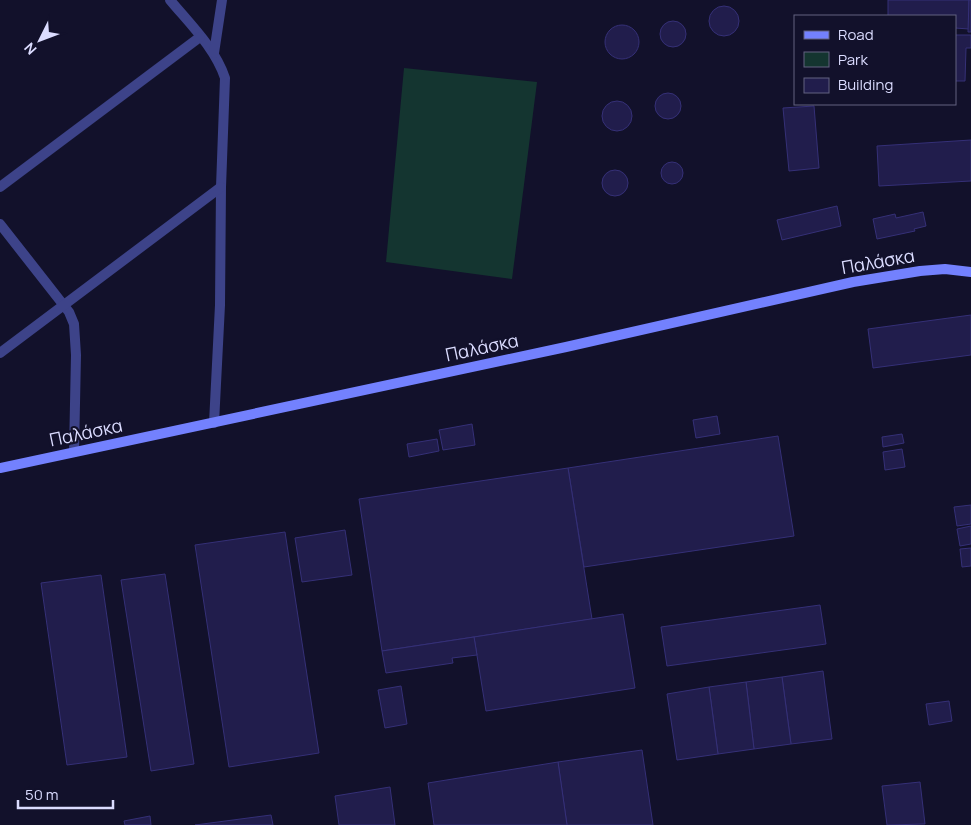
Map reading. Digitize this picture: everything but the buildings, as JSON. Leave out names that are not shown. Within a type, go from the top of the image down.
[{"type":"street","points":[[170,0],[214,53],[225,78],[221,187],[220,305],[214,423]]},
{"type":"street","points":[[214,53],[222,0]]},
{"type":"street","points":[[0,187],[200,37]]},
{"type":"street","points":[[0,353],[221,187]]},
{"type":"street","points":[[0,224],[69,312],[74,324],[76,355],[74,452]]},
{"type":"street","name":"Παλάσκα","points":[[0,468],[214,423],[853,282],[920,271],[945,269],[971,272]]},
{"type":"green space","points":[[404,68],[537,82],[512,279],[386,262]]}]
